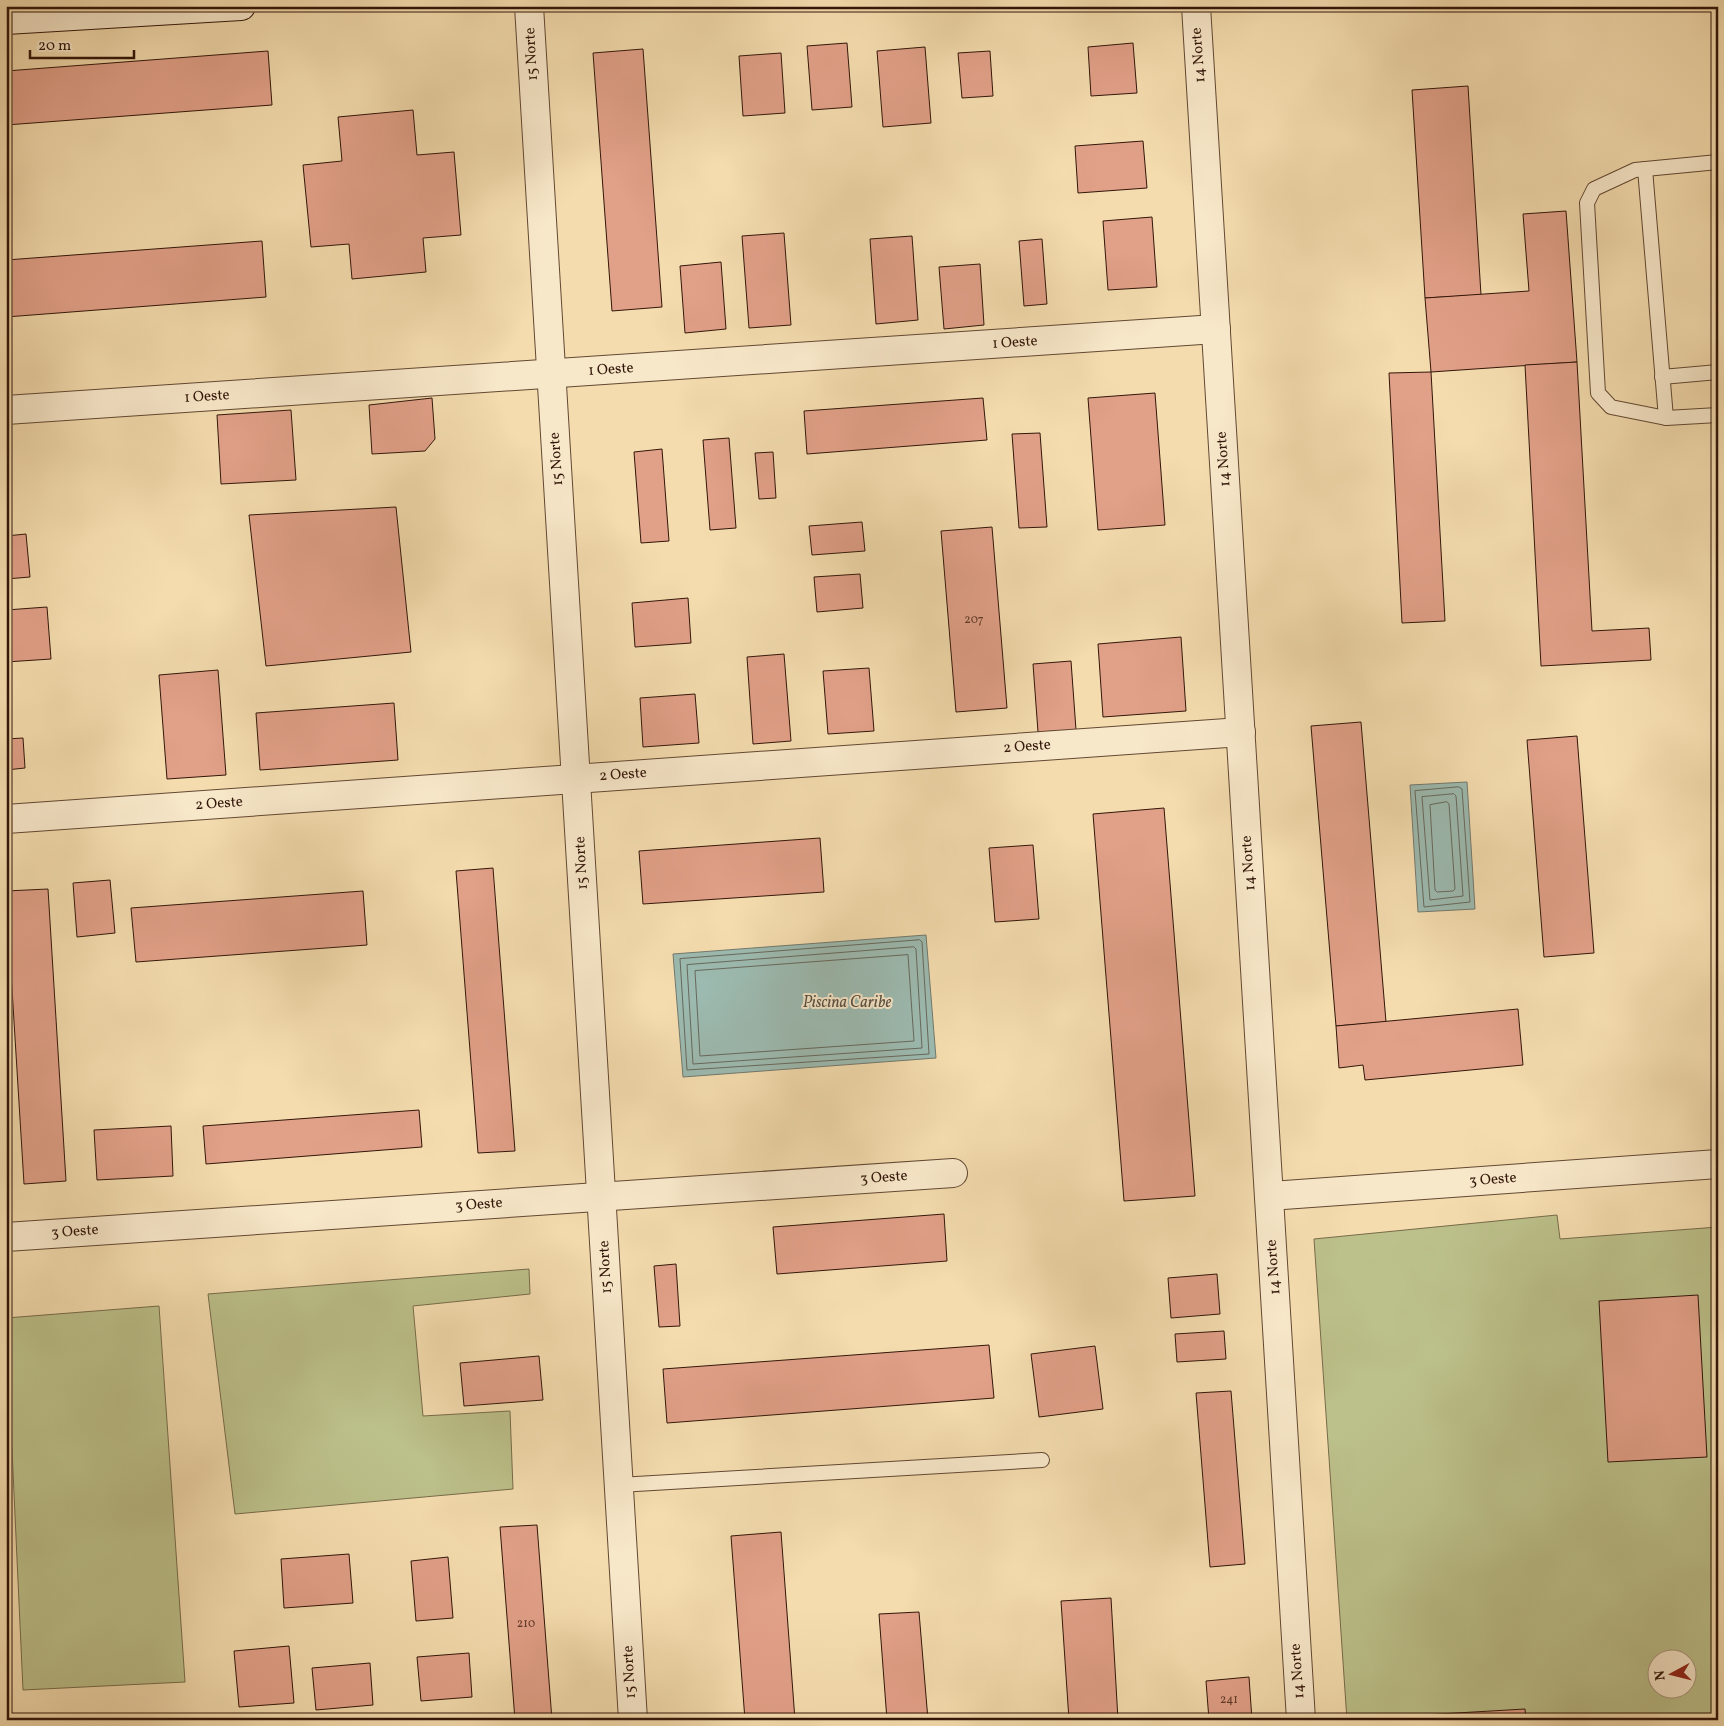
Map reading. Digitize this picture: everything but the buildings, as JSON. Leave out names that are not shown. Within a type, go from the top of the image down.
[{"type":"street","points":[[6,20],[241,6]]},
{"type":"street","name":"15 Norte","points":[[530,6],[633,1720]]},
{"type":"street","name":"14 Norte","points":[[1196,6],[1301,1720]]},
{"type":"street","name":"1 Oeste","points":[[6,410],[1216,329]]},
{"type":"street","name":"2 Oeste","points":[[6,819],[1240,732]]},
{"type":"street","name":"3 Oeste","points":[[1269,1196],[1718,1164]]},
{"type":"street","name":"3 Oeste","points":[[6,1237],[953,1173]]},
{"type":"lane","points":[[1718,162],[1635,170],[1594,189],[1587,203],[1598,393],[1611,407],[1666,418],[1718,415]]},
{"type":"lane","points":[[1645,169],[1666,418]]},
{"type":"lane","points":[[1662,377],[1718,372]]},
{"type":"lane","points":[[619,1486],[1042,1460]]},
{"type":"green space","points":[[1557,1215],[1560,1239],[1718,1227],[1718,1720],[1347,1720],[1314,1239]]},
{"type":"green space","points":[[529,1269],[530,1294],[413,1306],[423,1416],[510,1411],[513,1489],[235,1514],[208,1294]]},
{"type":"green space","points":[[159,1306],[185,1682],[23,1690],[6,1318]]},
{"type":"water","points":[[1467,782],[1475,909],[1418,912],[1410,785]]},
{"type":"water","name":"Piscina Caribe","points":[[926,935],[936,1058],[683,1077],[673,954]]}]
